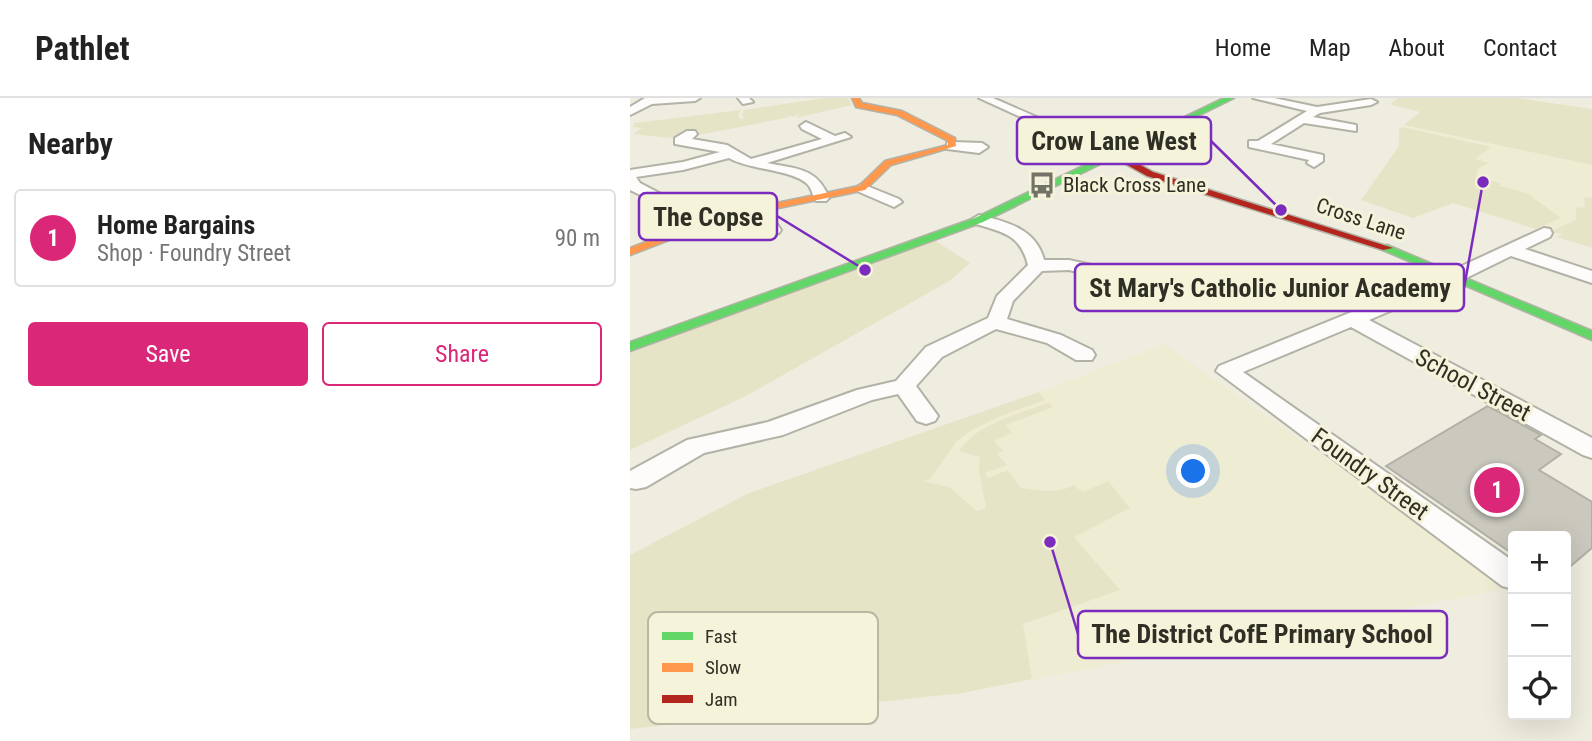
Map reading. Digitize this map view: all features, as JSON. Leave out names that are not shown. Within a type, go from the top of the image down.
[{"type":"street","points":[[630,111],[650,100],[695,98]]},
{"type":"street","points":[[855,98],[859,105],[900,113],[952,140],[952,146]]},
{"type":"street","points":[[984,98],[1114,154]]},
{"type":"street","points":[[630,347],[979,220],[1230,98]]},
{"type":"street","points":[[1258,98],[1317,110],[1371,102]]},
{"type":"street","points":[[1023,114],[1039,110]]},
{"type":"street","points":[[1314,163],[1318,158],[1254,144],[1317,110]]},
{"type":"street","points":[[1302,119],[1352,128]]},
{"type":"street","points":[[752,164],[780,153],[825,145],[840,139],[798,126]]},
{"type":"street","points":[[679,138],[722,148],[752,164],[804,175],[813,181],[821,198]]},
{"type":"street","points":[[630,252],[710,220],[862,188],[888,163],[952,146],[979,150]]},
{"type":"street","points":[[664,197],[634,186],[630,176],[729,154]]},
{"type":"street","name":"Cross Lane","points":[[1114,154],[1150,174],[1357,238],[1456,275],[1592,336]]},
{"type":"street","points":[[1090,166],[1119,165],[1150,174]]},
{"type":"street","points":[[862,188],[894,201]]},
{"type":"street","points":[[759,209],[774,230]]},
{"type":"street","points":[[979,220],[1028,239],[1034,247],[1037,266]]},
{"type":"street","points":[[1354,320],[1544,233]]},
{"type":"street","points":[[1511,250],[1592,277]]},
{"type":"street","points":[[632,480],[696,446],[774,429],[864,395],[905,386],[934,352],[995,322],[1001,314],[1004,300],[1037,266],[1069,265],[1127,277]]},
{"type":"street","name":"Foundry Street","points":[[1354,320],[1227,371],[1508,574]]},
{"type":"street","name":"School Street","points":[[1354,320],[1592,449]]},
{"type":"street","points":[[995,322],[1054,339],[1084,355]]},
{"type":"street","points":[[905,386],[926,416]]},
{"type":"shaded area","points":[[825,98],[848,98],[852,105],[796,118],[800,112],[794,117],[781,114],[790,117],[694,136],[697,134],[694,131],[669,138],[633,134],[642,128],[633,127],[634,123],[741,110],[738,116],[741,119],[744,118],[744,110]]},
{"type":"shaded area","points":[[1398,98],[1518,98],[1592,109],[1592,165],[1404,125],[1420,112],[1392,105]]},
{"type":"shaded area","points":[[1404,125],[1592,165],[1592,208],[1565,233],[1560,234],[1547,233],[1453,203],[1413,218],[1361,200],[1399,146],[1399,129]]},
{"type":"shaded area","points":[[1402,127],[1491,147],[1475,159],[1489,163],[1478,168],[1476,175],[1502,184],[1499,186],[1527,193],[1561,218],[1536,229],[1453,203],[1413,218],[1361,200],[1399,146],[1399,129]]},
{"type":"shaded area","points":[[1584,197],[1592,198],[1592,248],[1557,237],[1563,233],[1547,233],[1576,220],[1576,207],[1585,208]]},
{"type":"shaded area","points":[[934,240],[970,263],[951,280],[746,396],[630,450],[630,353]]},
{"type":"shaded area","points":[[1164,344],[1508,588],[962,693],[878,702],[878,612],[648,612],[648,724],[676,724],[630,729],[630,555],[749,493],[1016,401]]},
{"type":"shaded area","points":[[1039,392],[1045,400],[970,431],[956,442],[930,479],[923,481],[949,487],[977,511],[986,508],[979,470],[980,457],[959,451],[967,441],[987,426],[1048,403],[1053,407],[1006,425],[1012,433],[994,441],[1003,451],[997,454],[1007,465],[985,473],[988,478],[1008,470],[1021,488],[1041,491],[1054,491],[1073,485],[1083,492],[1108,481],[1130,508],[1074,537],[1120,590],[1023,624],[1032,679],[962,693],[878,702],[878,612],[648,612],[648,724],[676,724],[630,729],[630,555],[749,493]]},
{"type":"building","points":[[1488,406],[1541,435],[1535,439],[1561,454],[1539,470],[1592,502],[1592,548],[1571,566],[1571,531],[1508,531],[1508,551],[1386,466]]},
{"type":"traffic: fast","points":[[630,347],[979,220],[1230,98]]},
{"type":"traffic: fast","points":[[1387,248],[1592,336]]},
{"type":"traffic: slow","points":[[630,252],[718,218],[862,188],[888,163],[952,146],[952,140],[899,113],[859,105],[855,98]]},
{"type":"traffic: jam","points":[[1114,154],[1150,174],[1387,248]]},
{"type":"place","name":"St Mary's Catholic Junior Academy","points":[[1483,182]]},
{"type":"place","name":"Black Cross Lane","points":[[1042,185]]},
{"type":"place","name":"Crow Lane West","points":[[1281,210]]},
{"type":"place","name":"The Copse","points":[[865,270]]},
{"type":"place","name":"Home Bargains","points":[[1497,490]]},
{"type":"place","name":"The District CofE Primary School","points":[[1050,542]]}]
